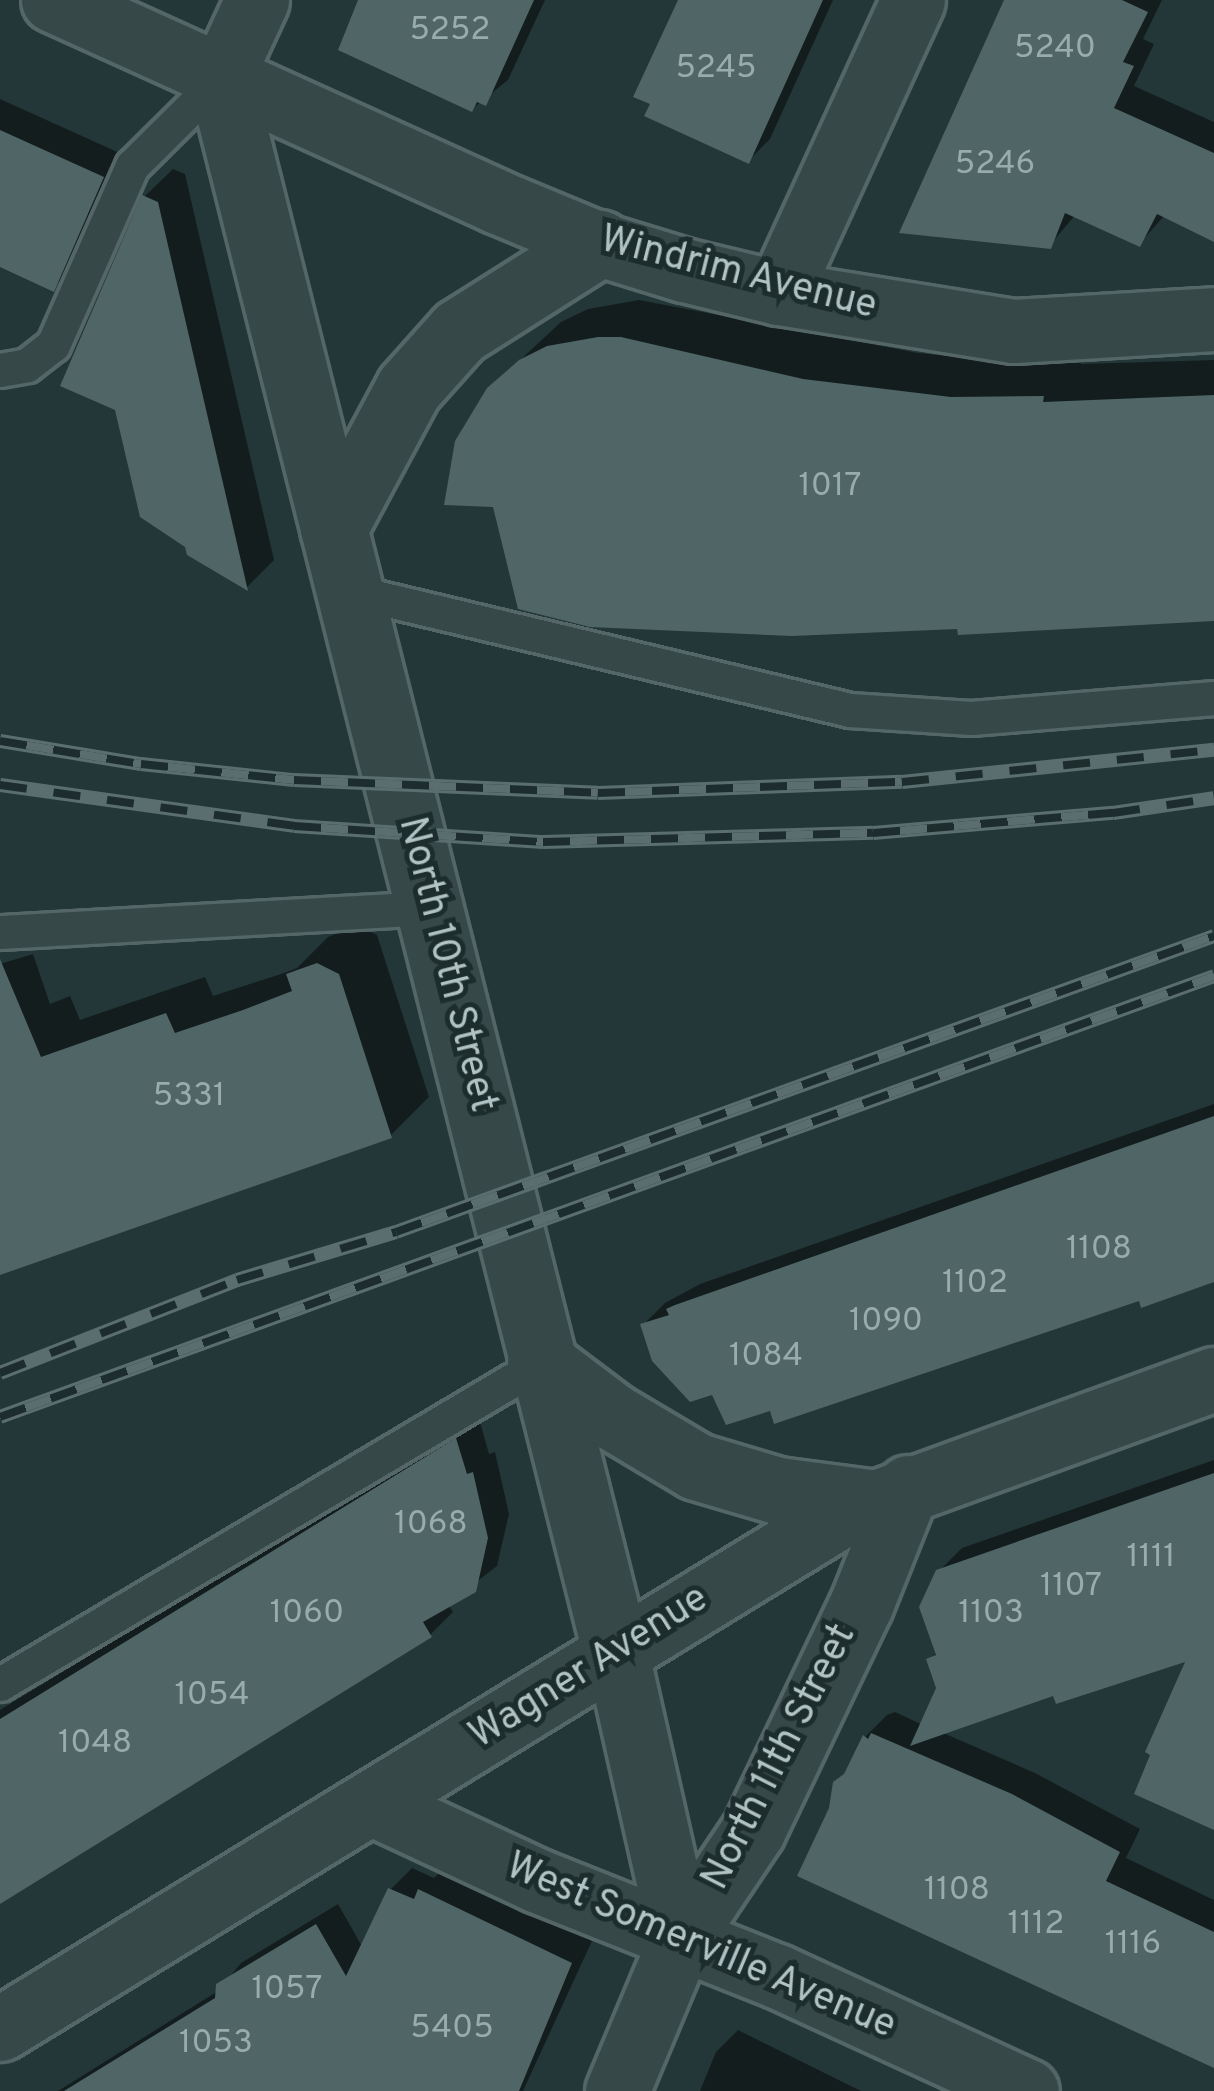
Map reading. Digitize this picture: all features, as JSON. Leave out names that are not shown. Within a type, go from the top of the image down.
[{"type":"street","name":"Windrim Avenue","points":[[52,0],[598,244],[778,293],[1014,331],[1214,319]]},
{"type":"street","points":[[221,78],[256,0]]},
{"type":"street","points":[[778,293],[913,0]]},
{"type":"street","name":"North 10th Street","points":[[221,78],[522,1266],[541,1364],[616,1650],[681,1938]]},
{"type":"street","points":[[334,529],[409,389],[460,332],[598,244]]},
{"type":"street","points":[[541,1364],[657,1446],[698,1467],[778,1491],[889,1495]]},
{"type":"street","name":"Wagner Avenue","points":[[0,2030],[616,1650],[889,1495],[1214,1379]]},
{"type":"street","name":"North 11th Street","points":[[617,2091],[681,1938],[753,1832],[861,1605],[889,1495]]},
{"type":"street","name":"West Somerville Avenue","points":[[373,1804],[555,1889],[681,1938],[1027,2091]]},
{"type":"lane","points":[[0,370],[27,365],[53,345],[132,166],[221,78]]},
{"type":"lane","points":[[350,591],[850,710],[970,718],[1214,698]]},
{"type":"lane","points":[[0,932],[430,908]]},
{"type":"lane","points":[[0,1684],[541,1364]]},
{"type":"building","points":[[358,0],[534,0],[486,106],[477,102],[472,112],[338,50]]},
{"type":"building","points":[[678,0],[823,0],[749,164],[644,116],[650,104],[633,97]]},
{"type":"building","points":[[1004,0],[1122,0],[1148,12],[1123,62],[1134,66],[1114,108],[1214,153],[1214,242],[1157,214],[1140,247],[1065,213],[1051,249],[899,233]]},
{"type":"building","points":[[0,130],[104,177],[54,292],[0,267]]},
{"type":"building","points":[[142,195],[158,202],[248,591],[187,555],[185,547],[140,517],[115,410],[60,386]]},
{"type":"building","points":[[621,337],[803,379],[951,397],[1044,396],[1043,402],[1214,395],[1214,621],[958,635],[957,629],[792,636],[590,627],[518,609],[493,507],[444,505],[455,441],[487,388],[519,360],[547,346]]},
{"type":"building","points":[[0,959],[41,1057],[166,1013],[175,1033],[243,1010],[292,991],[286,974],[317,963],[339,974],[392,1138],[0,1275]]},
{"type":"building","points":[[1214,1116],[1214,1282],[1141,1308],[1139,1301],[774,1424],[770,1411],[726,1425],[712,1395],[690,1402],[652,1361],[640,1324],[669,1315],[666,1309],[675,1305]]},
{"type":"building","points":[[456,1438],[467,1474],[473,1472],[488,1538],[476,1592],[423,1622],[432,1637],[0,1904],[0,1719]]},
{"type":"building","points":[[1214,1473],[1214,1830],[1134,1794],[1150,1755],[1145,1752],[1185,1662],[1056,1704],[1053,1696],[910,1746],[936,1688],[926,1659],[936,1655],[919,1607],[936,1570]]},
{"type":"building","points":[[871,1733],[1012,1794],[1120,1852],[1106,1881],[1214,1932],[1214,2068],[797,1876],[829,1808],[833,1782],[844,1774],[863,1735],[868,1739]]},
{"type":"building","points":[[388,1888],[414,1899],[418,1889],[572,1963],[519,2091],[64,2091],[215,1998],[216,1984],[316,1924],[346,1976]]},
{"type":"railway","points":[[0,741],[141,764],[294,780],[598,793],[902,782],[1214,750]]},
{"type":"railway","points":[[0,785],[294,826],[543,842],[873,833],[1113,813],[1214,798]]},
{"type":"railway","points":[[0,1373],[237,1280],[396,1232],[1214,936]]},
{"type":"railway","points":[[0,1417],[1214,976]]}]
